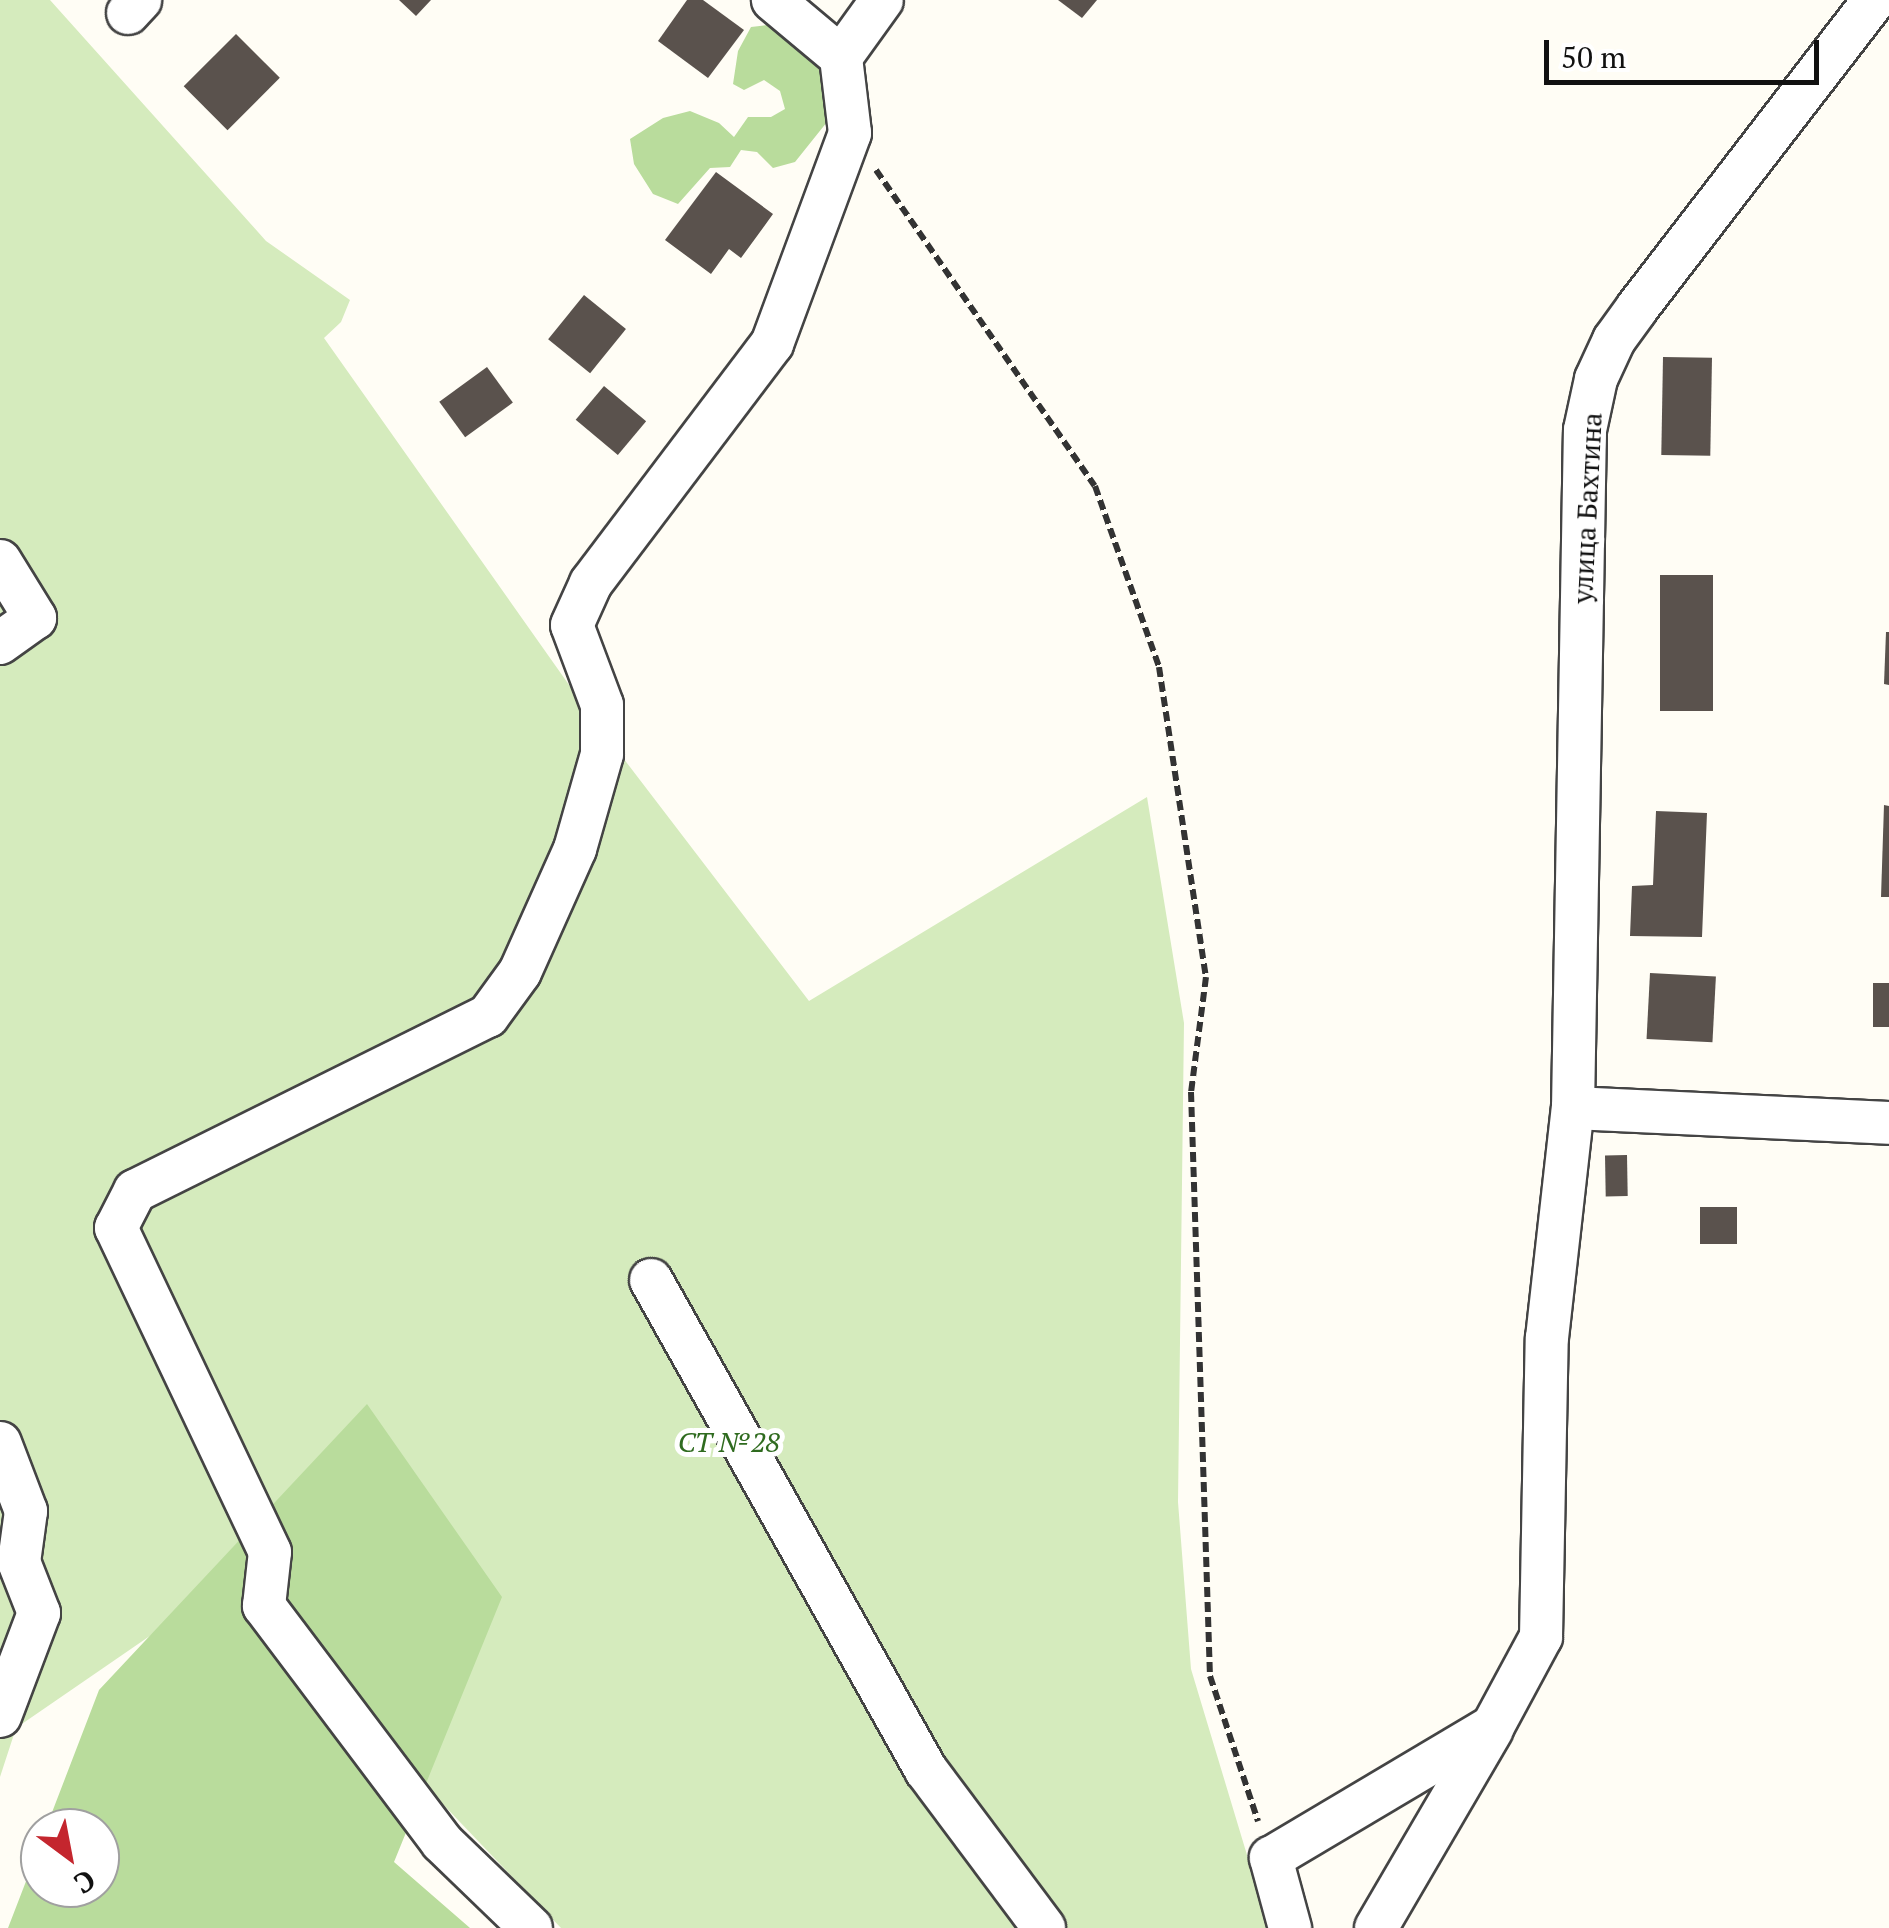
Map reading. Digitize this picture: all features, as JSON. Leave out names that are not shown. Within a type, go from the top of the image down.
[{"type":"street","points":[[773,0],[841,57]]},
{"type":"street","points":[[531,1928],[442,1842],[264,1606],[270,1552],[116,1228],[135,1190],[488,1016],[520,972],[575,850],[604,733],[602,706],[572,625],[590,583],[772,344],[850,133],[841,57],[882,0]]},
{"type":"street","name":"улица Бахтина","points":[[1376,1928],[1494,1726],[1541,1637],[1547,1338],[1573,1108],[1585,430],[1596,380],[1625,324],[1874,0]]},
{"type":"street","points":[[0,561],[35,618],[0,643]]},
{"type":"street","points":[[1573,1108],[1889,1123]]},
{"type":"street","points":[[651,1280],[926,1770],[1044,1928]]},
{"type":"street","points":[[0,1443],[26,1511],[9,1560],[39,1612],[0,1716]]},
{"type":"street","points":[[1290,1928],[1271,1858],[1494,1726]]},
{"type":"path","points":[[850,133],[1095,486],[1159,667],[1206,977],[1191,1092],[1210,1676],[1271,1858]]},
{"type":"green space","name":"СТ №28","points":[[0,0],[50,0],[266,241],[350,300],[341,322],[324,338],[591,716],[809,1001],[1147,797],[1184,1023],[1178,1502],[1191,1669],[1269,1928],[561,1928],[438,1799],[253,1565],[16,1728],[0,1777]]},
{"type":"green space","points":[[767,25],[820,64],[831,117],[795,162],[773,168],[757,152],[741,150],[730,167],[710,168],[678,204],[653,194],[634,164],[630,139],[663,118],[690,111],[719,123],[734,137],[748,117],[771,117],[785,109],[780,91],[764,80],[744,90],[733,84],[738,51],[751,27]]},
{"type":"green space","points":[[367,1404],[502,1597],[394,1862],[470,1928],[8,1928],[20,1897],[20,1908],[120,1908],[120,1808],[54,1808],[99,1690]]},
{"type":"building","points":[[399,0],[431,0],[416,16]]},
{"type":"building","points":[[687,0],[703,0],[744,30],[708,78],[658,41]]},
{"type":"building","points":[[1058,0],[1097,0],[1082,18]]},
{"type":"building","points":[[236,34],[280,78],[228,130],[184,86]]},
{"type":"building","points":[[716,172],[773,214],[741,258],[729,249],[711,274],[665,240]]},
{"type":"building","points":[[584,295],[626,329],[590,373],[548,339]]},
{"type":"building","points":[[1663,357],[1712,358],[1710,456],[1661,455]]},
{"type":"building","points":[[487,367],[513,403],[465,437],[439,402]]},
{"type":"building","points":[[604,386],[646,421],[618,455],[576,420]]},
{"type":"building","points":[[1660,575],[1713,575],[1713,711],[1660,711]]},
{"type":"building","points":[[1889,632],[1889,685],[1884,684]]},
{"type":"building","points":[[1884,805],[1889,806],[1889,897],[1881,897]]},
{"type":"building","points":[[1656,811],[1707,813],[1702,937],[1630,936],[1632,886],[1653,885]]},
{"type":"building","points":[[1650,973],[1716,976],[1712,1042],[1647,1039]]},
{"type":"building","points":[[1873,983],[1889,983],[1889,1027],[1873,1027]]},
{"type":"building","points":[[1605,1155],[1627,1155],[1628,1196],[1606,1196]]},
{"type":"building","points":[[1700,1207],[1737,1207],[1737,1244],[1700,1244]]}]
